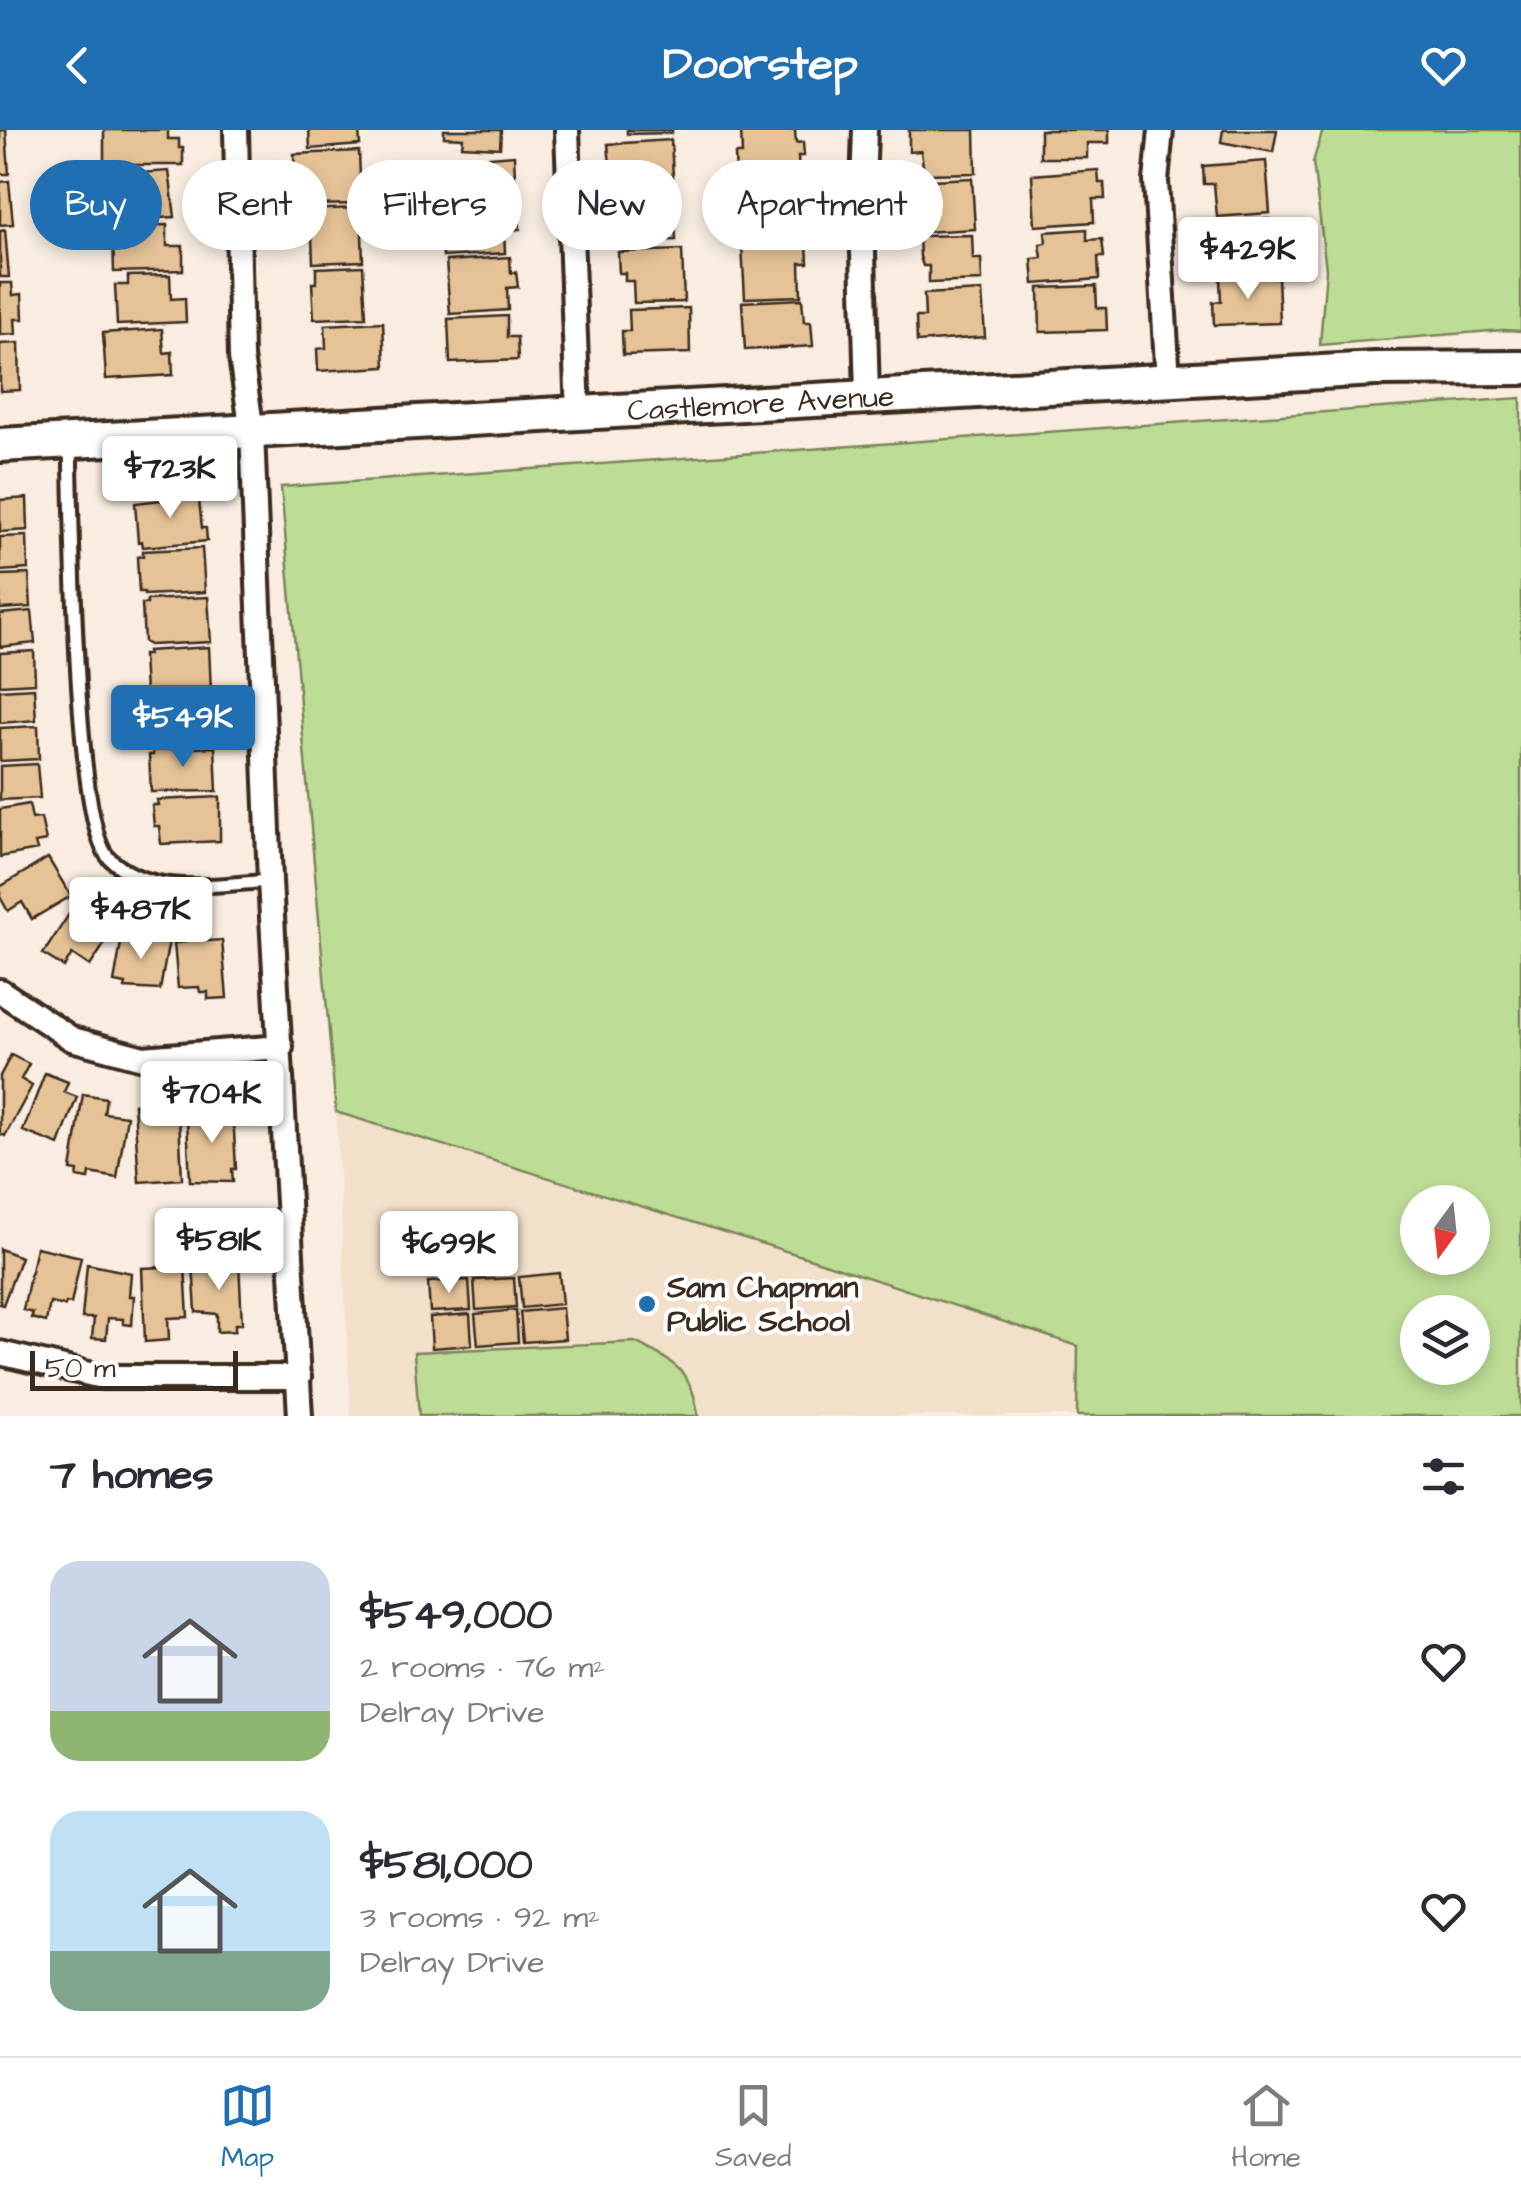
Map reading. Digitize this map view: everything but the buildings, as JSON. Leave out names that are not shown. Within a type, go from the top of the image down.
[{"type":"street","points":[[236,130],[241,357],[252,432],[270,881],[300,1416]]},
{"type":"street","points":[[568,130],[578,414]]},
{"type":"street","points":[[864,130],[866,396]]},
{"type":"street","points":[[1161,130],[1156,181],[1168,380]]},
{"type":"street","name":"Castlemore Avenue","points":[[0,445],[1375,369],[1521,368]]},
{"type":"street","points":[[0,990],[72,1038],[143,1058],[280,1047]]},
{"type":"street","points":[[0,1353],[102,1377],[299,1377]]},
{"type":"lane","points":[[70,440],[82,730],[90,814],[107,856],[145,881],[196,885],[270,881]]},
{"type":"shaded area","name":"Sam Chapman Public School","points":[[336,1112],[818,1261],[1079,1347],[1077,1416],[351,1416]]},
{"type":"green space","points":[[1323,130],[1521,130],[1521,331],[1320,345],[1326,269],[1313,162]]},
{"type":"green space","points":[[1521,398],[1521,1416],[1077,1416],[1078,1346],[336,1112],[281,487]]},
{"type":"green space","points":[[635,1342],[660,1355],[686,1377],[698,1416],[419,1416],[414,1352]]},
{"type":"place","name":"Sam Chapman Public School","points":[[647,1304]]}]
